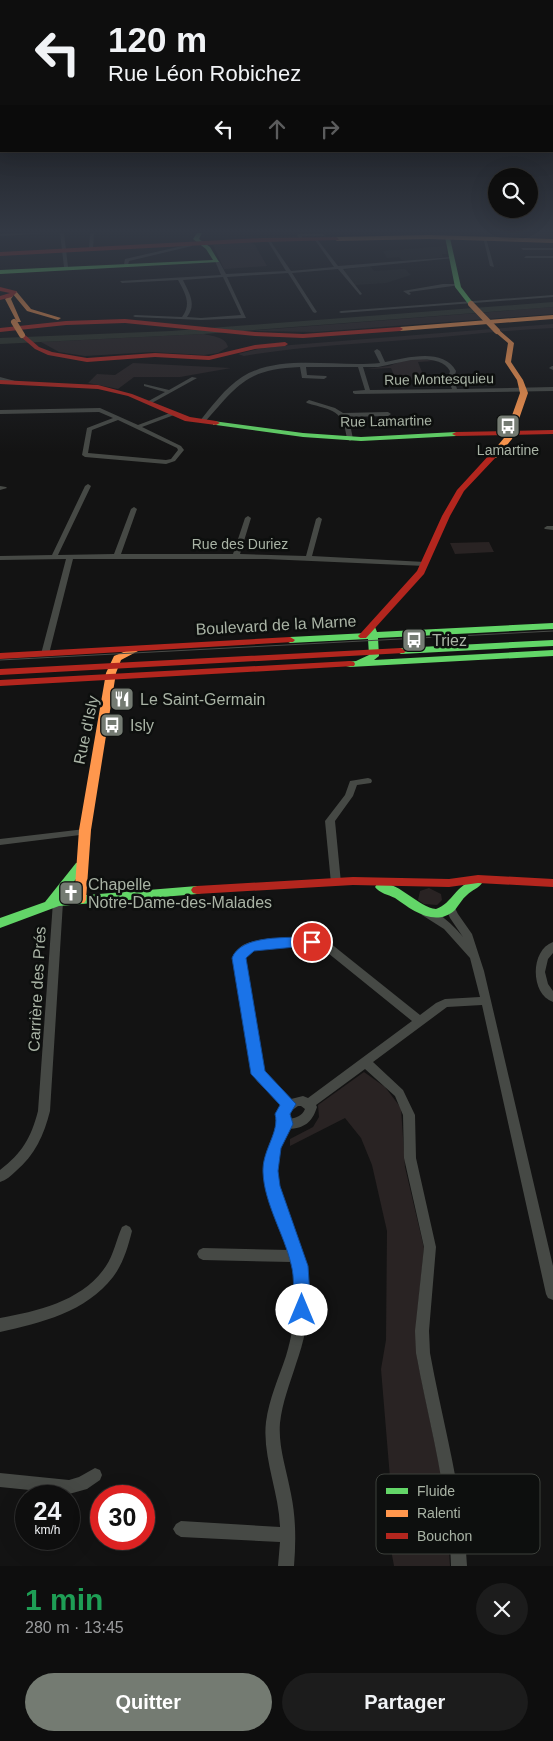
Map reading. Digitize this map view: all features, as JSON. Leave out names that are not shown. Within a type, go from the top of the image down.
[{"type":"main road","points":[[10,306],[16,322],[40,347],[54,355],[79,360],[155,355],[204,359],[262,346],[443,329]]},
{"type":"main road","points":[[26,306],[27,309],[48,317],[161,325],[227,334],[331,335],[553,317]]},
{"type":"main road","points":[[350,665],[369,660],[374,650],[369,633],[425,564],[443,522],[466,483],[502,448],[523,399],[524,390],[508,362],[511,344],[473,306]]},
{"type":"main road","points":[[0,331],[87,321],[161,325],[227,334],[313,339],[553,321]]},
{"type":"main road","points":[[0,331],[64,325],[115,323],[161,325]]},
{"type":"main road","points":[[40,347],[60,354],[81,358],[153,353],[204,356],[222,353],[231,348],[231,342],[227,334]]},
{"type":"main road","name":"Rue Lamartine","points":[[0,380],[98,386],[123,392],[172,414],[202,422],[350,439],[553,432]]},
{"type":"main road","name":"Boulevard de la Marne","points":[[0,656],[172,647],[369,633],[553,626]]},
{"type":"main road","name":"Boulevard de la Marne","points":[[0,683],[113,669],[553,638]]},
{"type":"main road","name":"Boulevard de la Marne","points":[[374,650],[553,642]]},
{"type":"main road","points":[[113,669],[121,655],[132,651],[172,647]]},
{"type":"main road","name":"Boulevard de la Marne","points":[[0,672],[95,666],[158,675],[553,653]]},
{"type":"main road","name":"Boulevard de la Marne","points":[[0,667],[113,669]]},
{"type":"main road","name":"Rue d'Isly","points":[[80,900],[80,866],[92,779],[113,669]]},
{"type":"main road","name":"Rue d'Isly","points":[[54,903],[80,866]]},
{"type":"main road","points":[[0,923],[54,903],[168,892],[372,881],[435,883],[472,879],[553,883]]},
{"type":"main road","points":[[336,883],[392,890],[424,912],[438,913],[451,903],[466,886],[501,880]]},
{"type":"main road","points":[[411,904],[409,892],[414,886],[422,883]]},
{"type":"main road","points":[[435,883],[447,889],[451,903]]},
{"type":"street","points":[[184,318],[190,311],[191,306]]},
{"type":"street","points":[[136,316],[184,318],[244,317],[239,306]]},
{"type":"street","points":[[311,306],[315,312]]},
{"type":"street","points":[[341,312],[426,306]]},
{"type":"street","points":[[377,351],[383,364]]},
{"type":"street","points":[[202,422],[245,378],[272,369],[302,366],[360,366],[414,358],[442,362],[452,369],[451,379],[455,390]]},
{"type":"street","points":[[302,366],[304,377],[324,377]]},
{"type":"street","points":[[360,366],[368,392]]},
{"type":"street","points":[[148,403],[194,378]]},
{"type":"street","points":[[146,385],[168,391]]},
{"type":"street","name":"Rue Montesquieu","points":[[355,392],[553,389]]},
{"type":"street","points":[[309,402],[342,415],[388,414]]},
{"type":"street","points":[[0,412],[96,410],[118,418],[181,450],[169,462],[85,455],[89,430],[118,418]]},
{"type":"street","points":[[138,428],[172,414]]},
{"type":"street","points":[[342,415],[348,421],[350,439]]},
{"type":"street","points":[[54,557],[88,486]]},
{"type":"street","points":[[116,556],[134,509]]},
{"type":"street","points":[[236,556],[248,518]]},
{"type":"street","points":[[309,556],[319,520]]},
{"type":"street","name":"Rue des Duriez","points":[[0,558],[54,557],[69,560],[116,556],[309,556],[425,564]]},
{"type":"street","points":[[45,654],[69,560]]},
{"type":"street","points":[[336,883],[330,822],[349,796],[352,779],[368,781]]},
{"type":"street","points":[[0,842],[85,832]]},
{"type":"street","name":"Carrière des Prés","points":[[0,1177],[24,1158],[34,1142],[44,1111],[48,1077],[54,903]]},
{"type":"street","points":[[451,903],[453,915],[468,934],[486,1001],[553,1294]]},
{"type":"street","points":[[424,912],[448,926],[475,960]]},
{"type":"street","points":[[289,1104],[261,1078],[256,1067],[239,958],[245,950],[257,945],[318,942],[326,946],[420,1021]]},
{"type":"street","points":[[553,946],[541,962],[539,970],[542,984],[553,998]]},
{"type":"street","points":[[309,1104],[420,1021],[446,1004],[486,1001]]},
{"type":"street","points":[[365,1062],[399,1093],[409,1115],[410,1158],[429,1238],[429,1268],[422,1330],[423,1353],[448,1474]]},
{"type":"street","points":[[285,1124],[299,1123],[304,1120],[311,1111],[309,1104],[303,1101],[289,1104],[283,1114],[285,1124],[273,1148],[270,1171],[272,1186],[297,1256],[302,1288],[301,1322],[273,1423],[274,1447],[286,1504],[288,1536],[286,1566]]},
{"type":"street","points":[[0,1325],[48,1314],[89,1293],[110,1273],[120,1256],[126,1231]]},
{"type":"street","points":[[203,1254],[297,1256]]},
{"type":"street","points":[[0,1480],[69,1487],[82,1484],[95,1475]]},
{"type":"street","points":[[181,1529],[288,1536]]},
{"type":"shaded area","points":[[499,306],[553,306],[203,334],[0,344],[0,338],[171,331]]},
{"type":"shaded area","points":[[553,307],[553,314],[315,332],[249,331]]},
{"type":"shaded area","points":[[553,324],[553,328],[308,348],[244,356],[238,354],[258,349],[291,345]]},
{"type":"shaded area","points":[[203,334],[222,339],[228,347],[218,353],[204,355],[152,352],[85,356],[59,352],[41,342]]},
{"type":"shaded area","points":[[421,359],[434,361],[418,362],[425,380],[391,380],[390,375],[394,375],[391,368],[367,369],[389,366],[405,360]]},
{"type":"shaded area","points":[[133,363],[231,368],[180,377],[134,377],[118,389],[88,383],[97,374],[115,375]]},
{"type":"shaded area","points":[[489,542],[494,552],[455,554],[450,543]]},
{"type":"shaded area","points":[[429,888],[441,894],[442,900],[437,905],[424,904],[418,900],[420,891]]},
{"type":"shaded area","points":[[364,1072],[385,1087],[401,1108],[405,1167],[424,1248],[416,1326],[417,1358],[441,1474],[390,1474],[381,1369],[386,1340],[387,1231],[372,1165],[361,1138],[345,1118],[290,1146],[290,1139],[313,1127],[319,1117],[318,1105]]},
{"type":"shaded area","points":[[449,1554],[450,1566],[394,1566],[392,1555]]},
{"type":"tram line","points":[[0,660],[553,631]]},
{"type":"traffic: fast","points":[[216,423],[303,435],[361,439],[456,434]]},
{"type":"traffic: fast","points":[[290,640],[553,626]]},
{"type":"traffic: fast","points":[[359,663],[374,656],[372,629]]},
{"type":"traffic: fast","points":[[401,651],[553,643]]},
{"type":"traffic: fast","points":[[350,664],[553,653]]},
{"type":"traffic: fast","points":[[50,904],[80,866]]},
{"type":"traffic: fast","points":[[381,887],[397,894],[421,909],[436,913],[449,908],[465,889],[476,883]]},
{"type":"traffic: fast","points":[[0,923],[58,902],[197,890]]},
{"type":"traffic: slow","points":[[12,306],[19,321]]},
{"type":"traffic: slow","points":[[25,306],[29,310],[58,318]]},
{"type":"traffic: slow","points":[[473,306],[497,331]]},
{"type":"traffic: slow","points":[[400,329],[553,317]]},
{"type":"traffic: slow","points":[[14,322],[22,335]]},
{"type":"traffic: slow","points":[[493,456],[508,439],[524,393],[520,380],[508,362],[511,343],[497,331]]},
{"type":"traffic: slow","points":[[80,900],[85,830],[111,673],[117,658],[133,651]]},
{"type":"traffic: jam","points":[[0,330],[66,323],[125,321],[255,334],[303,336],[400,329]]},
{"type":"traffic: jam","points":[[22,335],[37,348],[50,354],[87,360],[155,355],[209,358],[255,347],[285,344]]},
{"type":"traffic: jam","points":[[0,382],[98,387],[130,395],[188,419],[216,423]]},
{"type":"traffic: jam","points":[[456,434],[553,432]]},
{"type":"traffic: jam","points":[[363,636],[421,572],[446,516],[461,490],[493,456]]},
{"type":"traffic: jam","points":[[0,656],[290,640]]},
{"type":"traffic: jam","points":[[0,672],[401,651]]},
{"type":"traffic: jam","points":[[0,683],[350,664]]},
{"type":"traffic: jam","points":[[197,890],[353,881],[449,883],[478,879],[553,883]]},
{"type":"place","name":"Lamartine","points":[[508,426]]},
{"type":"place","name":"Triez","points":[[414,640]]},
{"type":"place","name":"Le Saint-Germain","points":[[122,699]]},
{"type":"place","name":"Isly","points":[[112,725]]},
{"type":"place","name":"Chapelle Notre-Dame-des-Malades","points":[[71,893]]},
{"type":"route","points":[[302,1310],[300,1266],[272,1186],[270,1171],[273,1148],[285,1124],[283,1114],[289,1104],[261,1078],[256,1067],[239,958],[240,954],[251,946],[312,942]]}]
